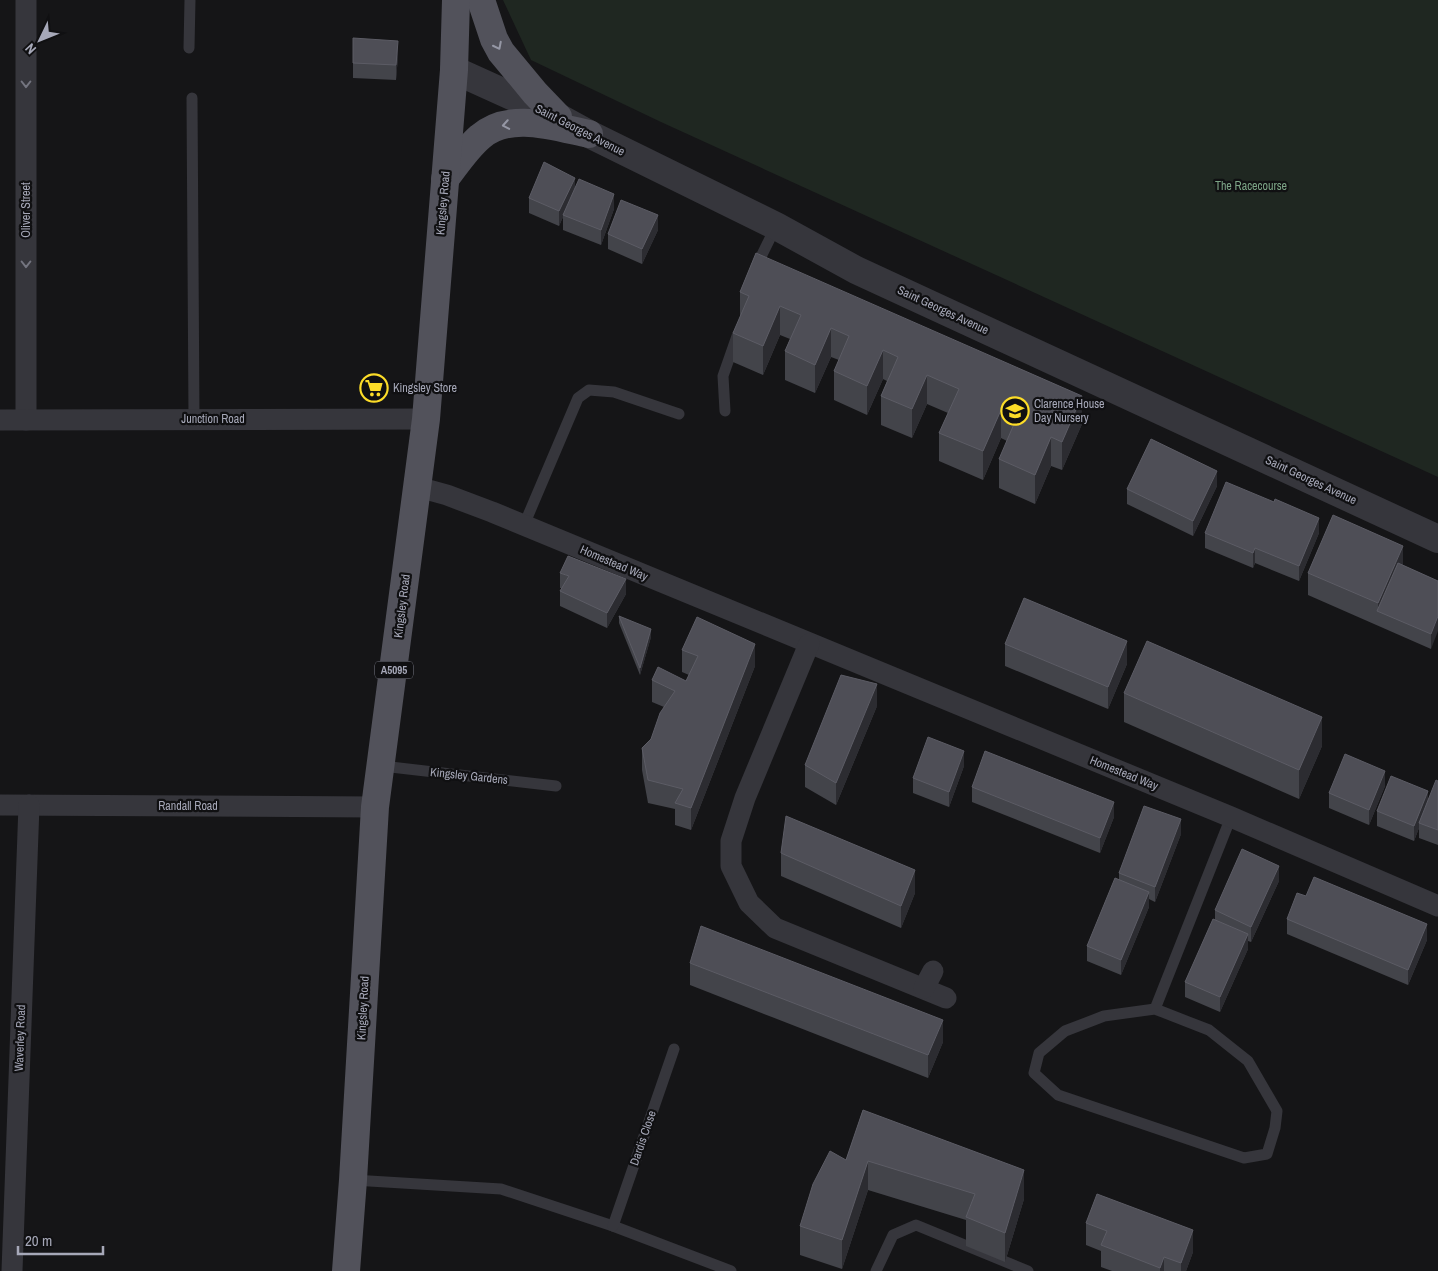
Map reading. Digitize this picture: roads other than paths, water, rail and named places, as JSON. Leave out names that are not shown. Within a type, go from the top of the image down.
[{"type":"main road","name":"Kingsley Road","points":[[346,1271],[375,807],[382,766],[426,419],[454,70],[456,0]]},
{"type":"main road","points":[[481,0],[494,39],[501,52],[535,94],[558,117]]},
{"type":"main road","points":[[445,179],[480,136],[500,125],[517,123],[541,124],[588,134]]},
{"type":"street","name":"Oliver Street","points":[[26,0],[26,420]]},
{"type":"street","name":"Saint Georges Avenue","points":[[454,70],[558,117],[588,134],[776,226],[856,270],[1438,538]]},
{"type":"street","name":"Junction Road","points":[[0,420],[426,419]]},
{"type":"street","name":"Homestead Way","points":[[418,487],[446,495],[524,525],[1231,817],[1438,906]]},
{"type":"street","points":[[809,644],[745,798],[731,842],[731,866],[749,903],[775,928],[929,980],[946,998]]},
{"type":"street","name":"Waverley Road","points":[[12,1271],[29,805]]},
{"type":"street","name":"Randall Road","points":[[0,806],[375,807]]},
{"type":"lane","points":[[189,48],[190,0]]},
{"type":"lane","points":[[192,98],[194,419]]},
{"type":"lane","points":[[751,276],[776,226]]},
{"type":"lane","points":[[724,411],[722,376],[742,324]]},
{"type":"lane","points":[[524,525],[578,398],[589,390],[614,392],[680,414]]},
{"type":"lane","name":"Kingsley Gardens","points":[[382,766],[556,786]]},
{"type":"lane","points":[[1155,1009],[1231,817]]},
{"type":"lane","points":[[1155,1009],[1209,1030],[1248,1061],[1277,1111],[1275,1128],[1267,1154],[1244,1158],[1058,1095],[1034,1073],[1039,1053],[1065,1031],[1104,1016],[1155,1009]]},
{"type":"lane","name":"Dardis Close","points":[[613,1226],[674,1050]]},
{"type":"lane","points":[[353,1180],[502,1189],[613,1226],[731,1271]]},
{"type":"lane","points":[[876,1271],[893,1235],[916,1225],[1028,1271]]},
{"type":"place","name":"Kingsley Store","points":[[374,388]]},
{"type":"place","name":"Clarence House Day Nursery","points":[[1015,411]]},
{"type":"park label","name":"The Racecourse","points":[[1251,186]]}]
